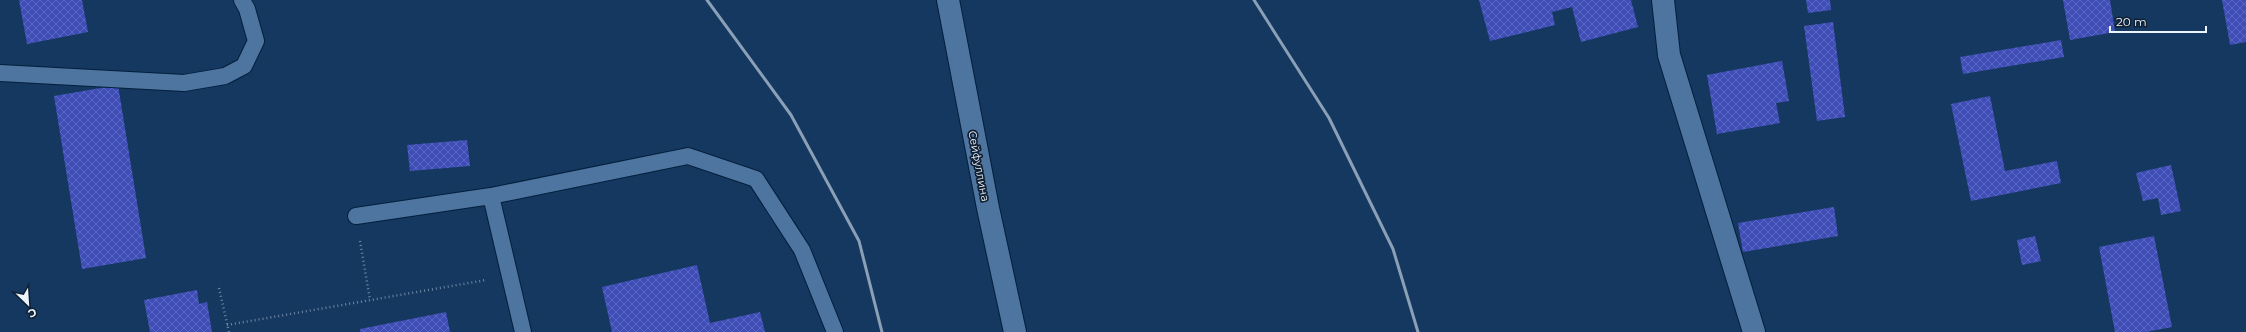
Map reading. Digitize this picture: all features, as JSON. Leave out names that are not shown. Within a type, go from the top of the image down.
[{"type":"street","name":"Сейфуллина","points":[[948,0],[988,208],[1015,332]]},
{"type":"street","points":[[1663,0],[1669,55],[1754,332]]},
{"type":"lane","points":[[0,73],[184,83],[225,76],[244,66],[256,40],[248,9],[242,0]]},
{"type":"lane","points":[[356,216],[492,196],[688,156],[756,180],[802,250],[835,332]]},
{"type":"lane","points":[[492,196],[522,332]]},
{"type":"path","points":[[356,216],[370,300]]},
{"type":"path","points":[[227,325],[510,276]]},
{"type":"path","points":[[219,288],[228,332]]},
{"type":"building","points":[[19,0],[82,0],[88,32],[27,44]]},
{"type":"building","points":[[1479,0],[1631,0],[1638,27],[1581,42],[1572,7],[1552,12],[1555,25],[1490,41]]},
{"type":"building","points":[[1806,0],[1830,0],[1831,10],[1808,13]]},
{"type":"building","points":[[2063,0],[2110,0],[2115,32],[2070,40]]},
{"type":"building","points":[[2222,0],[2246,0],[2246,42],[2230,45]]},
{"type":"building","points":[[1833,22],[1845,117],[1817,121],[1804,26]]},
{"type":"building","points":[[2061,40],[2064,57],[1963,74],[1960,57]]},
{"type":"building","points":[[1782,61],[1789,101],[1776,103],[1780,123],[1717,134],[1707,75]]},
{"type":"building","points":[[118,85],[146,258],[82,269],[54,96]]},
{"type":"building","points":[[1990,96],[2005,171],[2057,161],[2061,183],[1971,201],[1951,104]]},
{"type":"building","points":[[467,140],[470,166],[410,171],[407,145]]},
{"type":"building","points":[[2171,165],[2181,211],[2161,215],[2158,198],[2143,201],[2136,173]]},
{"type":"building","points":[[1834,207],[1838,236],[1743,252],[1738,223]]},
{"type":"building","points":[[2035,236],[2041,261],[2022,265],[2017,240]]},
{"type":"building","points":[[2154,236],[2172,327],[2146,332],[2115,332],[2099,247]]},
{"type":"building","points":[[697,265],[710,323],[760,312],[765,332],[612,332],[602,287]]},
{"type":"building","points":[[197,290],[199,304],[207,302],[212,332],[150,332],[144,300]]},
{"type":"building","points":[[446,312],[450,332],[360,332],[360,329]]},
{"type":"railway","points":[[707,0],[791,115],[859,241],[882,332]]},
{"type":"railway","points":[[1254,0],[1329,118],[1393,249],[1418,332]]}]
